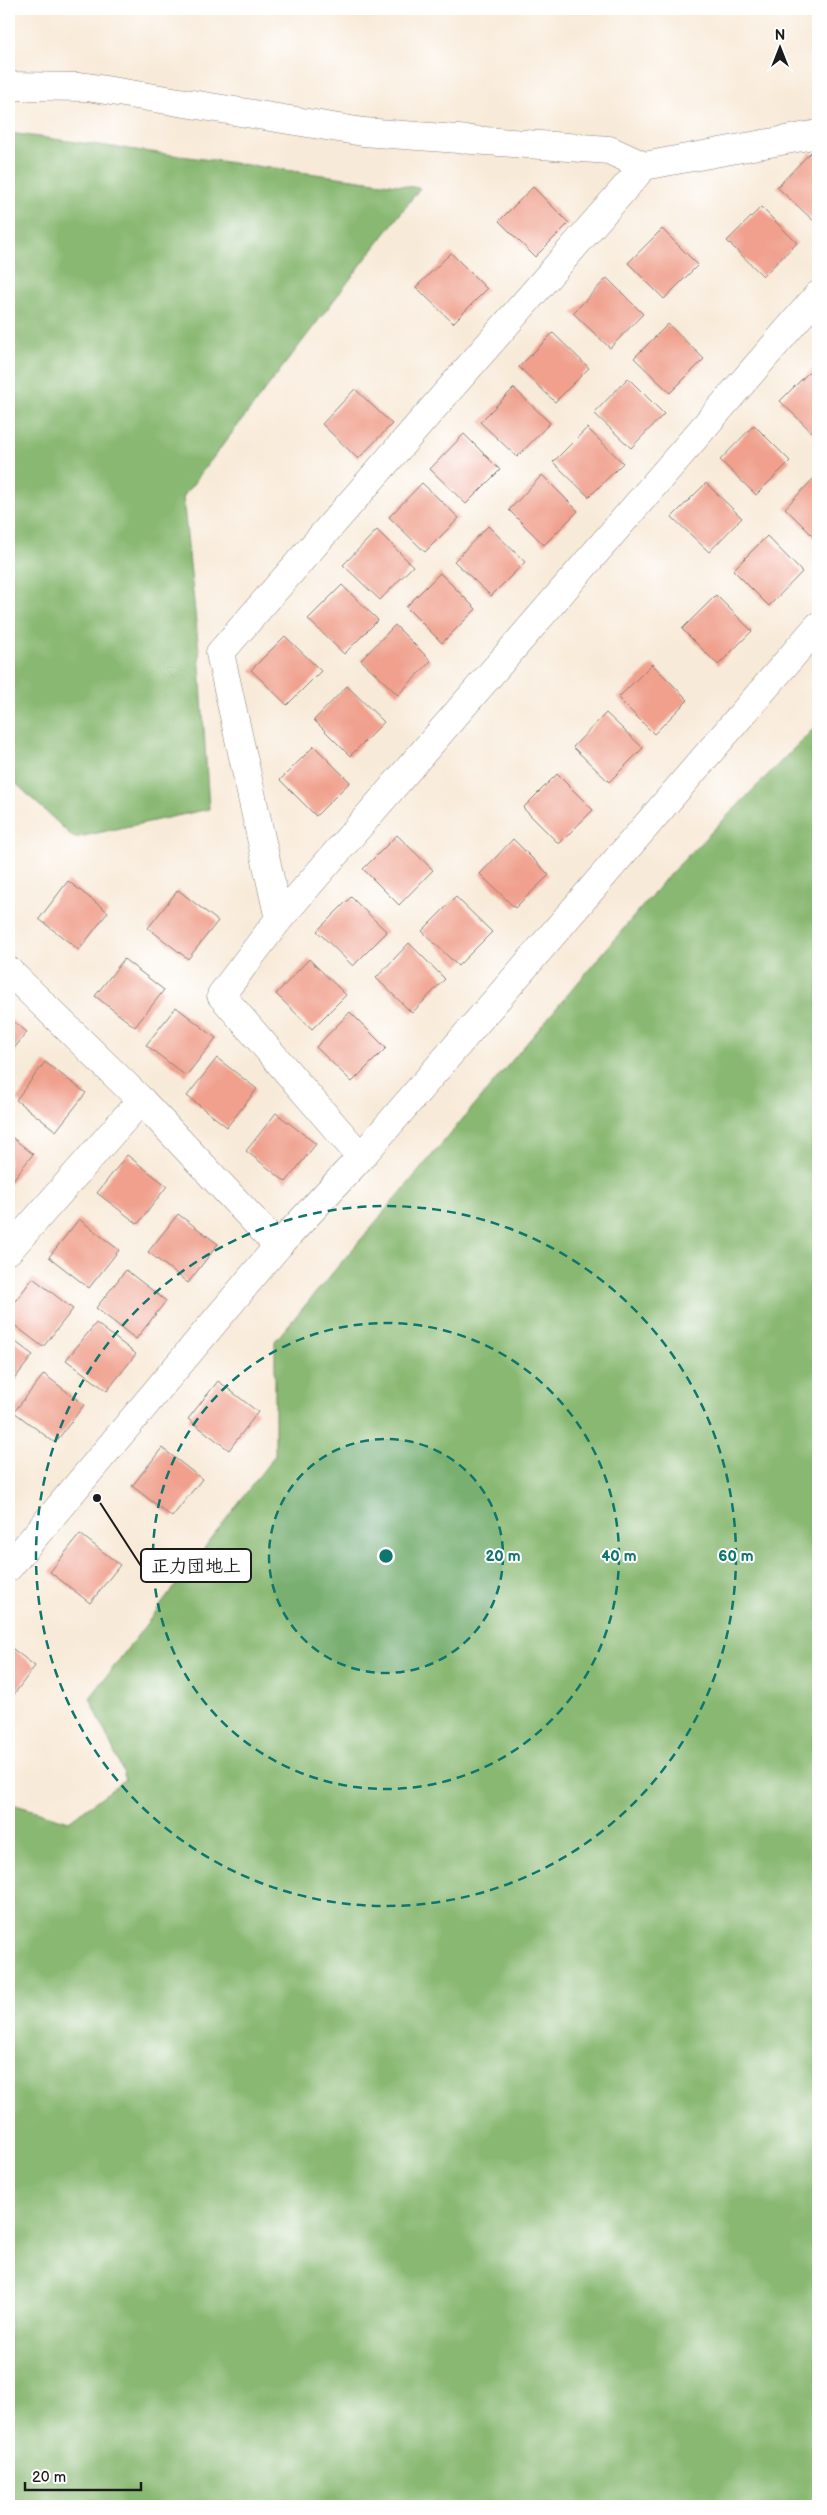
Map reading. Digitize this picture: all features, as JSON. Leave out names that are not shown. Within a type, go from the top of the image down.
[{"type":"street","points":[[9,86],[87,87],[363,132],[609,150],[644,166],[818,134]]},
{"type":"street","points":[[279,919],[220,653],[644,166]]},
{"type":"street","points":[[361,1157],[220,995],[279,919],[818,295]]},
{"type":"street","points":[[9,1567],[278,1246],[361,1157],[818,626]]},
{"type":"street","points":[[9,971],[141,1100],[278,1246]]},
{"type":"street","points":[[9,1250],[141,1100]]},
{"type":"green space","points":[[9,133],[420,188],[183,497],[199,651],[209,809],[74,838],[9,777]]},
{"type":"green space","points":[[818,724],[818,2506],[9,2506],[9,1803],[69,1821],[126,1779],[90,1698],[275,1455],[275,1341],[668,876]]},
{"type":"building","points":[[811,152],[818,159],[818,217],[814,221],[777,187]]},
{"type":"building","points":[[533,187],[569,223],[535,257],[499,221]]},
{"type":"building","points":[[761,207],[797,243],[763,276],[727,241]]},
{"type":"building","points":[[662,229],[698,265],[664,299],[628,263]]},
{"type":"building","points":[[451,253],[487,289],[453,323],[416,287]]},
{"type":"building","points":[[607,278],[643,314],[610,348],[573,313]]},
{"type":"building","points":[[668,324],[704,359],[670,393],[634,358]]},
{"type":"building","points":[[553,333],[589,368],[555,402],[519,367]]},
{"type":"building","points":[[814,367],[818,371],[817,437],[780,401]]},
{"type":"building","points":[[628,378],[664,414],[631,448],[594,413]]},
{"type":"building","points":[[514,388],[550,423],[517,457],[480,422]]},
{"type":"building","points":[[355,389],[392,424],[358,459],[322,424]]},
{"type":"building","points":[[754,425],[790,461],[756,495],[720,460]]},
{"type":"building","points":[[587,428],[623,463],[589,497],[553,462]]},
{"type":"building","points":[[464,434],[500,470],[466,504],[430,469]]},
{"type":"building","points":[[818,474],[818,541],[785,508]]},
{"type":"building","points":[[542,475],[578,511],[544,545],[509,510]]},
{"type":"building","points":[[422,483],[459,518],[425,552],[389,517]]},
{"type":"building","points":[[706,483],[742,518],[709,552],[672,517]]},
{"type":"building","points":[[488,526],[525,562],[491,596],[454,561]]},
{"type":"building","points":[[377,530],[413,566],[380,600],[343,565]]},
{"type":"building","points":[[767,536],[802,572],[769,606],[733,570]]},
{"type":"building","points":[[440,573],[476,609],[442,643],[406,607]]},
{"type":"building","points":[[342,585],[378,620],[344,654],[308,619]]},
{"type":"building","points":[[716,595],[752,631],[718,665],[682,629]]},
{"type":"building","points":[[395,625],[431,661],[398,695],[361,660]]},
{"type":"building","points":[[285,636],[321,671],[287,705],[251,670]]},
{"type":"building","points":[[652,664],[688,700],[654,734],[618,698]]},
{"type":"building","points":[[347,686],[384,722],[350,756],[314,720]]},
{"type":"building","points":[[606,713],[643,748],[609,782],[573,747]]},
{"type":"building","points":[[314,746],[350,782],[316,816],[280,780]]},
{"type":"building","points":[[557,774],[593,810],[559,844],[523,808]]},
{"type":"building","points":[[397,835],[433,870],[399,905],[363,869]]},
{"type":"building","points":[[513,839],[549,875],[515,908],[480,874]]},
{"type":"building","points":[[68,881],[108,912],[79,950],[39,919]]},
{"type":"building","points":[[178,890],[218,921],[188,959],[148,928]]},
{"type":"building","points":[[351,897],[387,932],[353,966],[317,931]]},
{"type":"building","points":[[456,897],[492,932],[458,966],[422,931]]},
{"type":"building","points":[[409,943],[445,979],[412,1013],[376,978]]},
{"type":"building","points":[[124,959],[164,990],[135,1027],[95,996]]},
{"type":"building","points":[[309,959],[346,995],[312,1029],[276,994]]},
{"type":"building","points":[[176,1007],[216,1038],[186,1076],[146,1045]]},
{"type":"building","points":[[350,1012],[386,1048],[352,1082],[316,1047]]},
{"type":"building","points":[[9,1018],[27,1032],[9,1055]]},
{"type":"building","points":[[217,1058],[257,1089],[227,1127],[187,1096]]},
{"type":"building","points":[[45,1062],[86,1093],[56,1131],[16,1100]]},
{"type":"building","points":[[276,1113],[316,1144],[286,1182],[246,1151]]},
{"type":"building","points":[[9,1135],[33,1154],[9,1185]]},
{"type":"building","points":[[127,1155],[167,1186],[138,1224],[97,1193]]},
{"type":"building","points":[[178,1214],[218,1244],[188,1283],[148,1252]]},
{"type":"building","points":[[79,1219],[119,1250],[89,1288],[49,1257]]},
{"type":"building","points":[[126,1270],[166,1301],[136,1339],[96,1308]]},
{"type":"building","points":[[33,1278],[73,1309],[43,1347],[9,1321],[9,1309]]},
{"type":"building","points":[[96,1323],[136,1354],[107,1391],[66,1360]]},
{"type":"building","points":[[9,1337],[33,1355],[9,1386]]},
{"type":"building","points":[[44,1374],[84,1405],[55,1443],[14,1412]]},
{"type":"building","points":[[218,1381],[258,1412],[229,1450],[188,1419]]},
{"type":"building","points":[[162,1448],[202,1479],[172,1517],[132,1486]]},
{"type":"building","points":[[80,1534],[120,1565],[90,1603],[50,1572]]},
{"type":"building","points":[[9,1646],[35,1666],[9,1701]]},
{"type":"place","name":"正力団地上","points":[[97,1498]]}]
